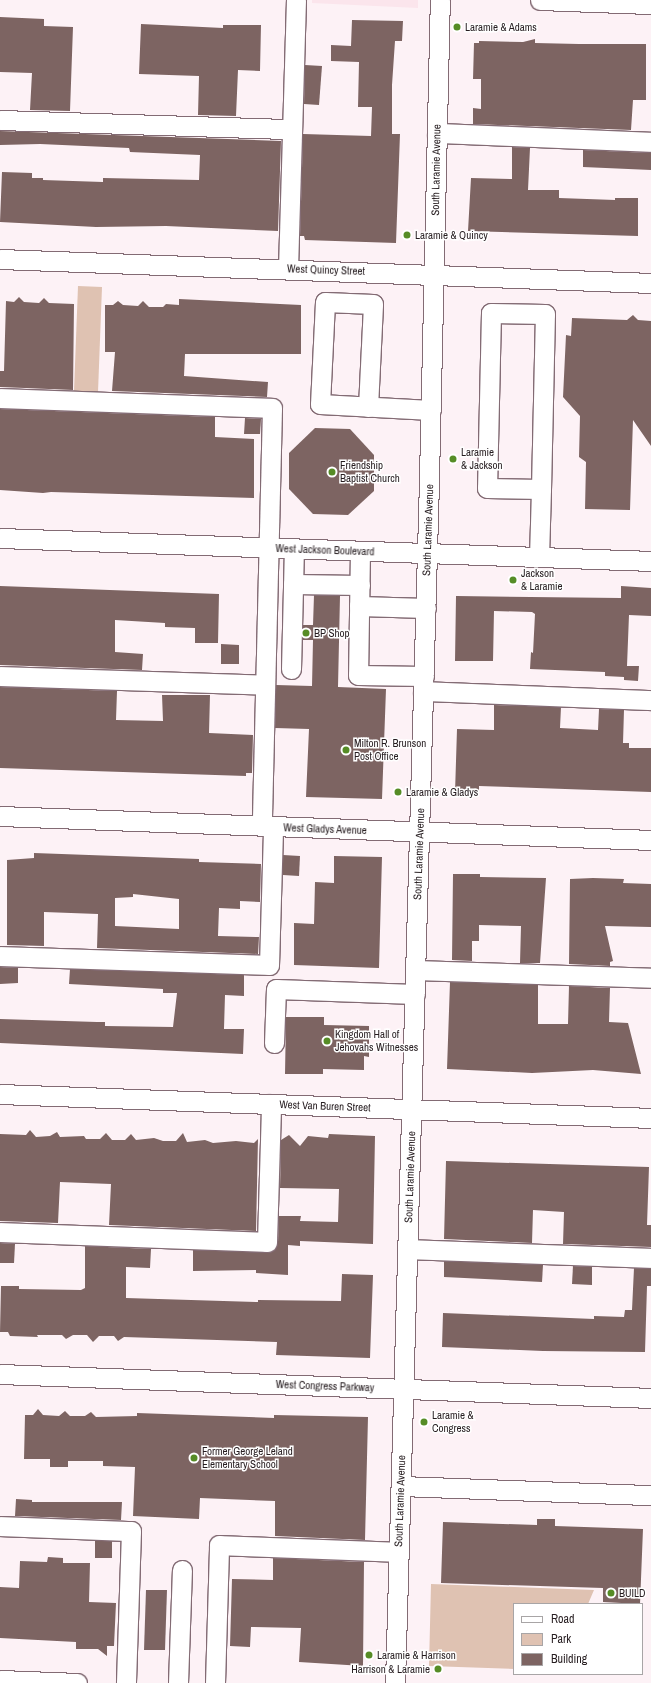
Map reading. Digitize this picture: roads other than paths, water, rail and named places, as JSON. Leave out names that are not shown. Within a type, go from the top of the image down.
[{"type":"street","points":[[288,268],[296,0]]},
{"type":"street","name":"South Laramie Avenue","points":[[395,1683],[424,684],[440,0]]},
{"type":"street","points":[[540,0],[651,4]]},
{"type":"street","points":[[0,120],[292,130]]},
{"type":"street","points":[[437,133],[651,142]]},
{"type":"street","name":"West Quincy Street","points":[[0,259],[434,273],[651,283]]},
{"type":"street","points":[[368,407],[374,304],[326,302],[320,404],[368,407],[431,410]]},
{"type":"street","points":[[539,557],[541,489],[545,314],[491,313],[487,488],[541,489]]},
{"type":"street","points":[[0,398],[272,408],[265,685],[269,965],[0,956]]},
{"type":"street","name":"West Jackson Boulevard","points":[[0,538],[651,561]]},
{"type":"street","points":[[291,669],[294,548]]},
{"type":"street","points":[[360,551],[358,675],[424,684],[651,700]]},
{"type":"street","points":[[293,584],[360,585]]},
{"type":"street","points":[[359,606],[426,608]]},
{"type":"street","points":[[0,676],[265,685]]},
{"type":"street","name":"West Gladys Avenue","points":[[0,816],[651,840]]},
{"type":"street","points":[[416,970],[651,978]]},
{"type":"street","points":[[274,1043],[276,989],[415,994]]},
{"type":"street","name":"West Van Buren Street","points":[[0,1094],[651,1118]]},
{"type":"street","points":[[0,1232],[268,1242],[271,1104]]},
{"type":"street","points":[[408,1249],[651,1258]]},
{"type":"street","name":"West Congress Parkway","points":[[0,1374],[651,1398]]},
{"type":"street","points":[[401,1486],[651,1495]]},
{"type":"street","points":[[0,1526],[131,1531],[126,1683]]},
{"type":"street","points":[[215,1683],[219,1545],[399,1552]]},
{"type":"street","points":[[178,1683],[182,1570]]},
{"type":"street","points":[[0,1680],[77,1683]]},
{"type":"place","name":"Laramie & Adams","points":[[457,27]]},
{"type":"place","name":"Laramie & Quincy","points":[[407,235]]},
{"type":"place","name":"Laramie & Jackson","points":[[453,459]]},
{"type":"place","name":"Friendship Baptist Church","points":[[332,472]]},
{"type":"place","name":"Jackson & Laramie","points":[[513,580]]},
{"type":"place","name":"BP Shop","points":[[306,633]]},
{"type":"place","name":"Milton R. Brunson Post Office","points":[[346,750]]},
{"type":"place","name":"Laramie & Gladys","points":[[398,792]]},
{"type":"place","name":"Kingdom Hall of Jehovahs Witnesses","points":[[327,1041]]},
{"type":"place","name":"Laramie & Congress","points":[[424,1422]]},
{"type":"place","name":"Former George Leland Elementary School","points":[[194,1458]]},
{"type":"place","name":"BUILD","points":[[611,1593]]},
{"type":"place","name":"Laramie & Harrison","points":[[369,1655]]},
{"type":"place","name":"Harrison & Laramie","points":[[438,1669]]}]
